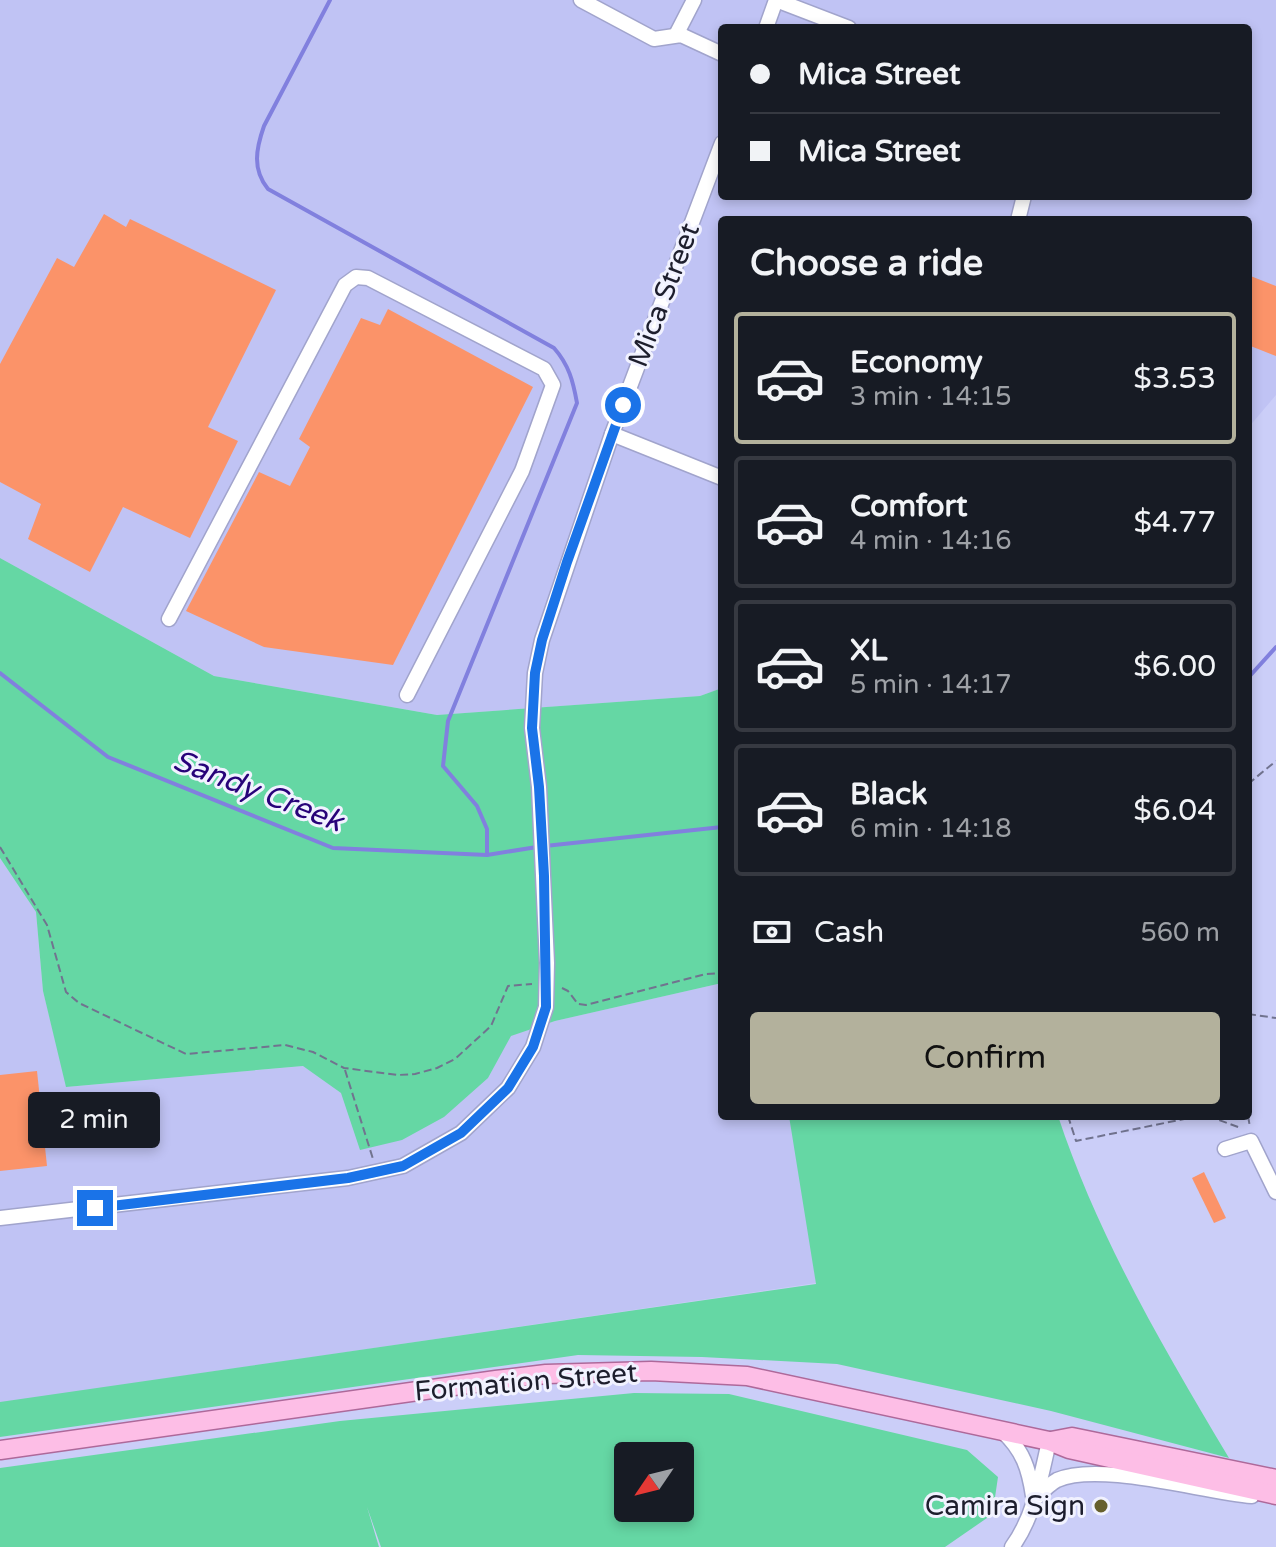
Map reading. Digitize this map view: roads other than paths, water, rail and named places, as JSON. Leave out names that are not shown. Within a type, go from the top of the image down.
[{"type":"main road","name":"Formation Street","points":[[0,1450],[496,1380],[546,1374],[651,1371],[747,1376],[1049,1441],[1069,1449],[1276,1497]]},
{"type":"main road","name":"Formation Street","points":[[1049,1441],[1072,1437],[1276,1479]]},
{"type":"street","points":[[581,0],[654,39],[676,35],[718,52]]},
{"type":"street","points":[[676,35],[694,0]]},
{"type":"street","points":[[767,24],[776,0],[839,24]]},
{"type":"street","name":"Mica Street","points":[[0,1218],[348,1178],[403,1166],[461,1133],[508,1088],[533,1047],[546,1007],[545,905],[539,787],[532,728],[535,673],[542,640],[612,434],[718,154]]},
{"type":"street","points":[[169,619],[345,285],[356,277],[368,278],[544,369],[553,385],[522,471],[407,695]]},
{"type":"street","points":[[612,434],[718,476]]},
{"type":"street","points":[[1225,1149],[1251,1141],[1276,1192]]},
{"type":"street","points":[[1002,1431],[1016,1443],[1024,1457],[1034,1500]]},
{"type":"street","points":[[1012,1547],[1026,1523],[1049,1441]]},
{"type":"street","points":[[1034,1500],[1049,1485],[1067,1477],[1114,1473],[1219,1493],[1276,1497]]},
{"type":"waterway","points":[[330,0],[264,126],[257,159],[263,181],[268,189],[554,348],[570,374],[577,403],[448,721],[443,766],[477,806],[487,829],[487,855]]},
{"type":"waterway","name":"Sandy Creek","points":[[1252,674],[1276,647]]},
{"type":"waterway","name":"Sandy Creek","points":[[0,673],[108,757],[333,848],[487,855],[537,847]]},
{"type":"waterway","name":"Sandy Creek","points":[[545,846],[718,827]]},
{"type":"place","name":"Camira Sign","points":[[1101,1506]]}]
